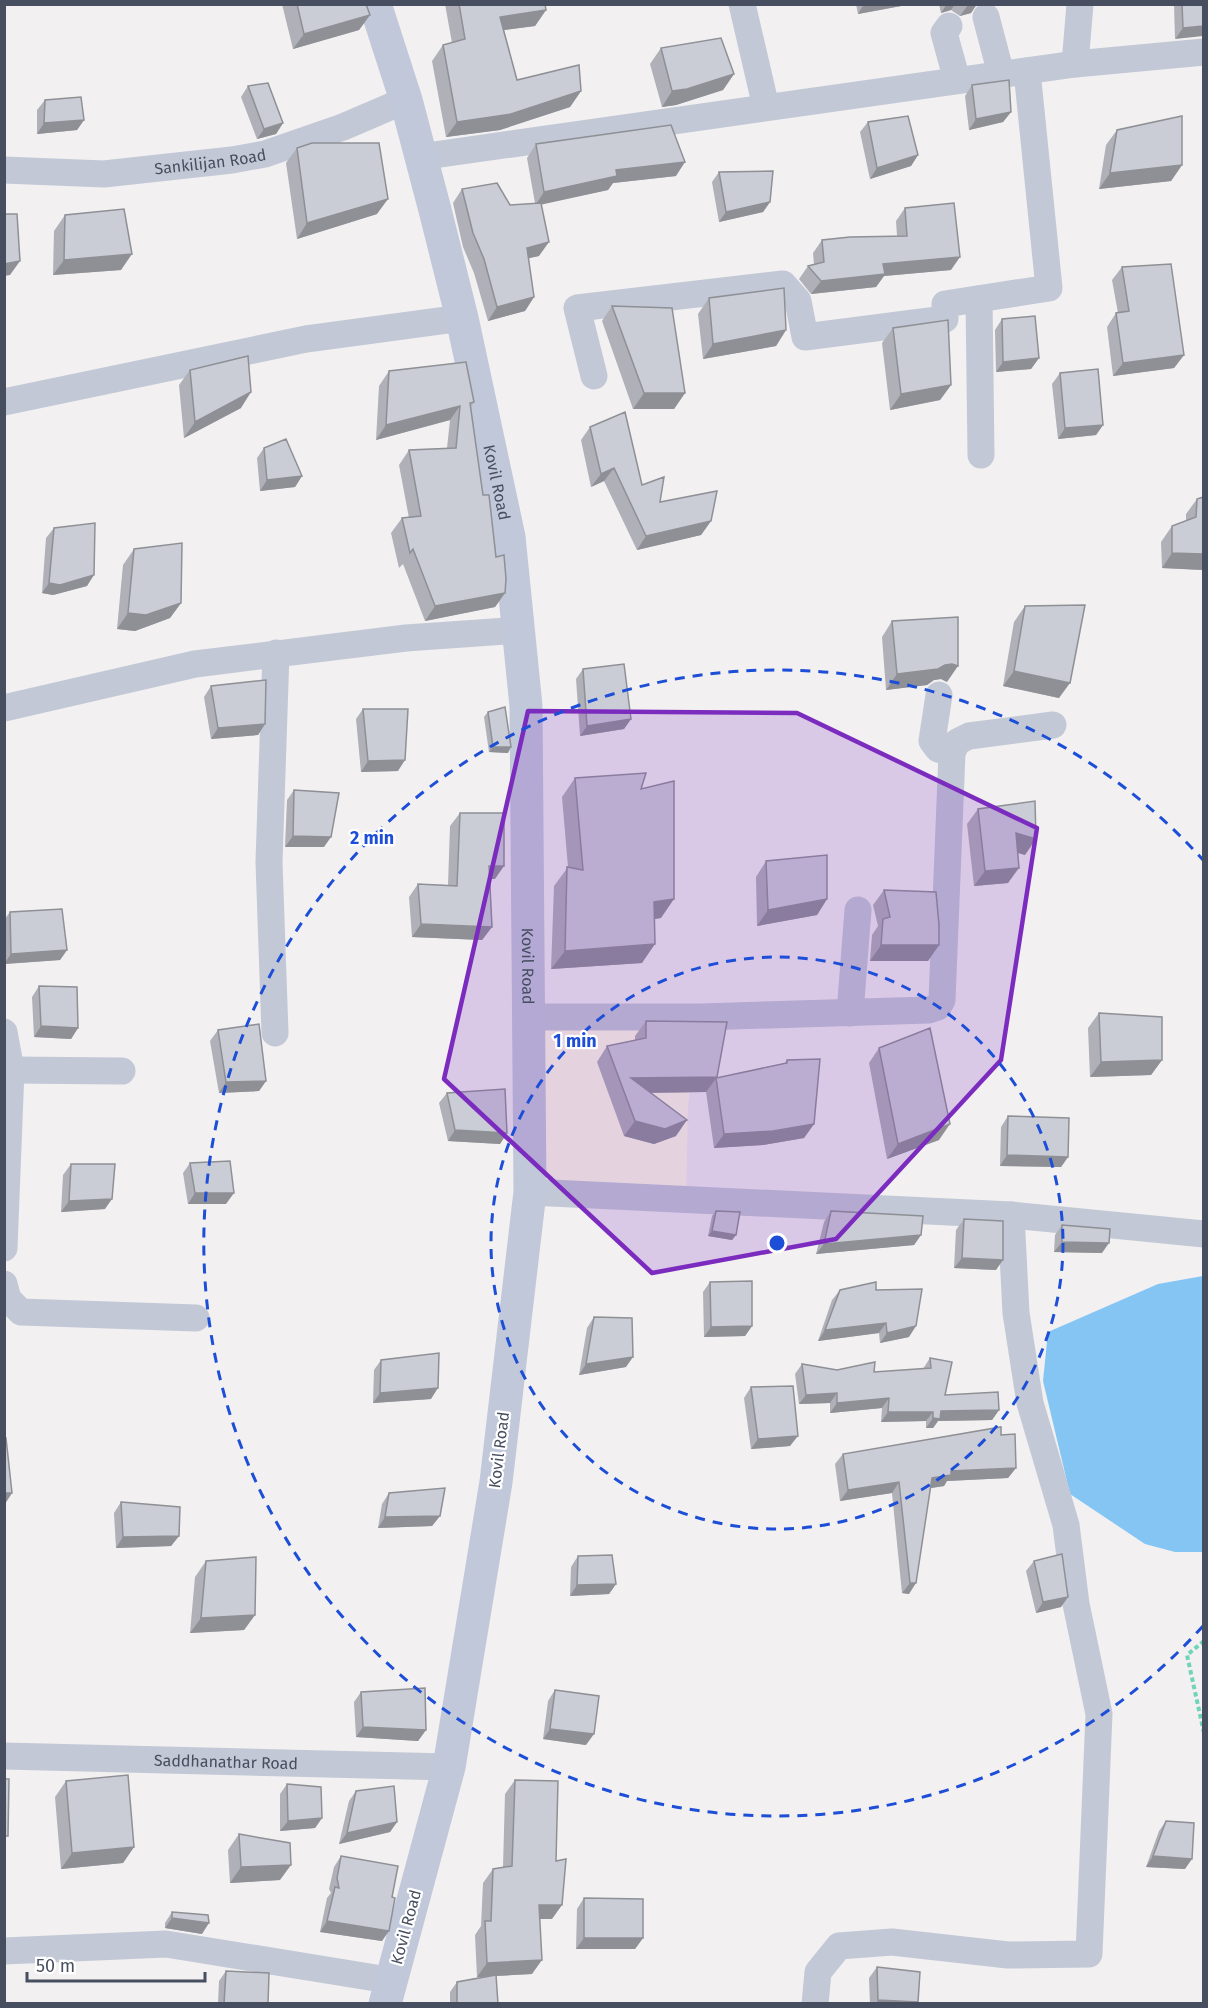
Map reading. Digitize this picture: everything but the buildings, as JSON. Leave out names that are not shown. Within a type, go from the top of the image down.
[{"type":"street","name":"Kovil Road","points":[[375,4],[406,100],[462,318],[509,537],[526,706],[530,1192],[496,1482],[449,1767],[385,1996]]},
{"type":"street","points":[[742,4],[766,106]]},
{"type":"street","points":[[1075,64],[1080,4]]},
{"type":"street","points":[[986,17],[1000,74]]},
{"type":"street","points":[[949,26],[944,33],[957,80]]},
{"type":"street","points":[[420,157],[1000,74],[1075,64],[1203,52]]},
{"type":"street","points":[[594,376],[577,308],[783,284],[798,302],[805,337],[945,319],[945,304],[1049,288],[1027,71]]},
{"type":"street","name":"Sankilijan Road","points":[[4,170],[104,174],[232,160],[265,154],[332,131],[406,100]]},
{"type":"street","points":[[978,299],[981,455]]},
{"type":"street","points":[[4,402],[306,339],[462,318]]},
{"type":"street","points":[[4,708],[195,664],[406,638],[520,630]]},
{"type":"street","points":[[275,1033],[269,862],[276,653]]},
{"type":"street","points":[[939,695],[932,741],[938,749],[952,753]]},
{"type":"street","points":[[528,1017],[701,1017],[929,1010],[938,1007],[942,1000],[952,753],[957,742],[969,736],[1053,725]]},
{"type":"street","points":[[850,1013],[858,910]]},
{"type":"street","points":[[4,1032],[11,1070],[4,1248]]},
{"type":"street","points":[[11,1070],[122,1071]]},
{"type":"street","points":[[530,1192],[1011,1215],[1203,1234]]},
{"type":"street","points":[[815,2004],[818,1972],[838,1946],[892,1942],[1008,1955],[1089,1953],[1099,1714],[1076,1604],[1066,1525],[1030,1403],[1016,1313],[1011,1215]]},
{"type":"street","points":[[4,1284],[8,1299],[21,1312],[196,1318]]},
{"type":"street","name":"Saddhanathar Road","points":[[4,1756],[449,1767]]},
{"type":"street","points":[[4,1951],[166,1944],[385,1996]]},
{"type":"path","points":[[1203,1641],[1187,1655],[1203,1733]]},
{"type":"highlighted area","points":[[528,711],[797,713],[1037,828],[1001,1060],[836,1239],[652,1273],[444,1079]]},
{"type":"shaded area","points":[[528,1017],[701,1017],[688,1104],[686,1199],[530,1192]]},
{"type":"water","points":[[1203,1276],[1203,1552],[1175,1552],[1145,1544],[1070,1494],[1043,1381],[1048,1332],[1158,1284]]}]
